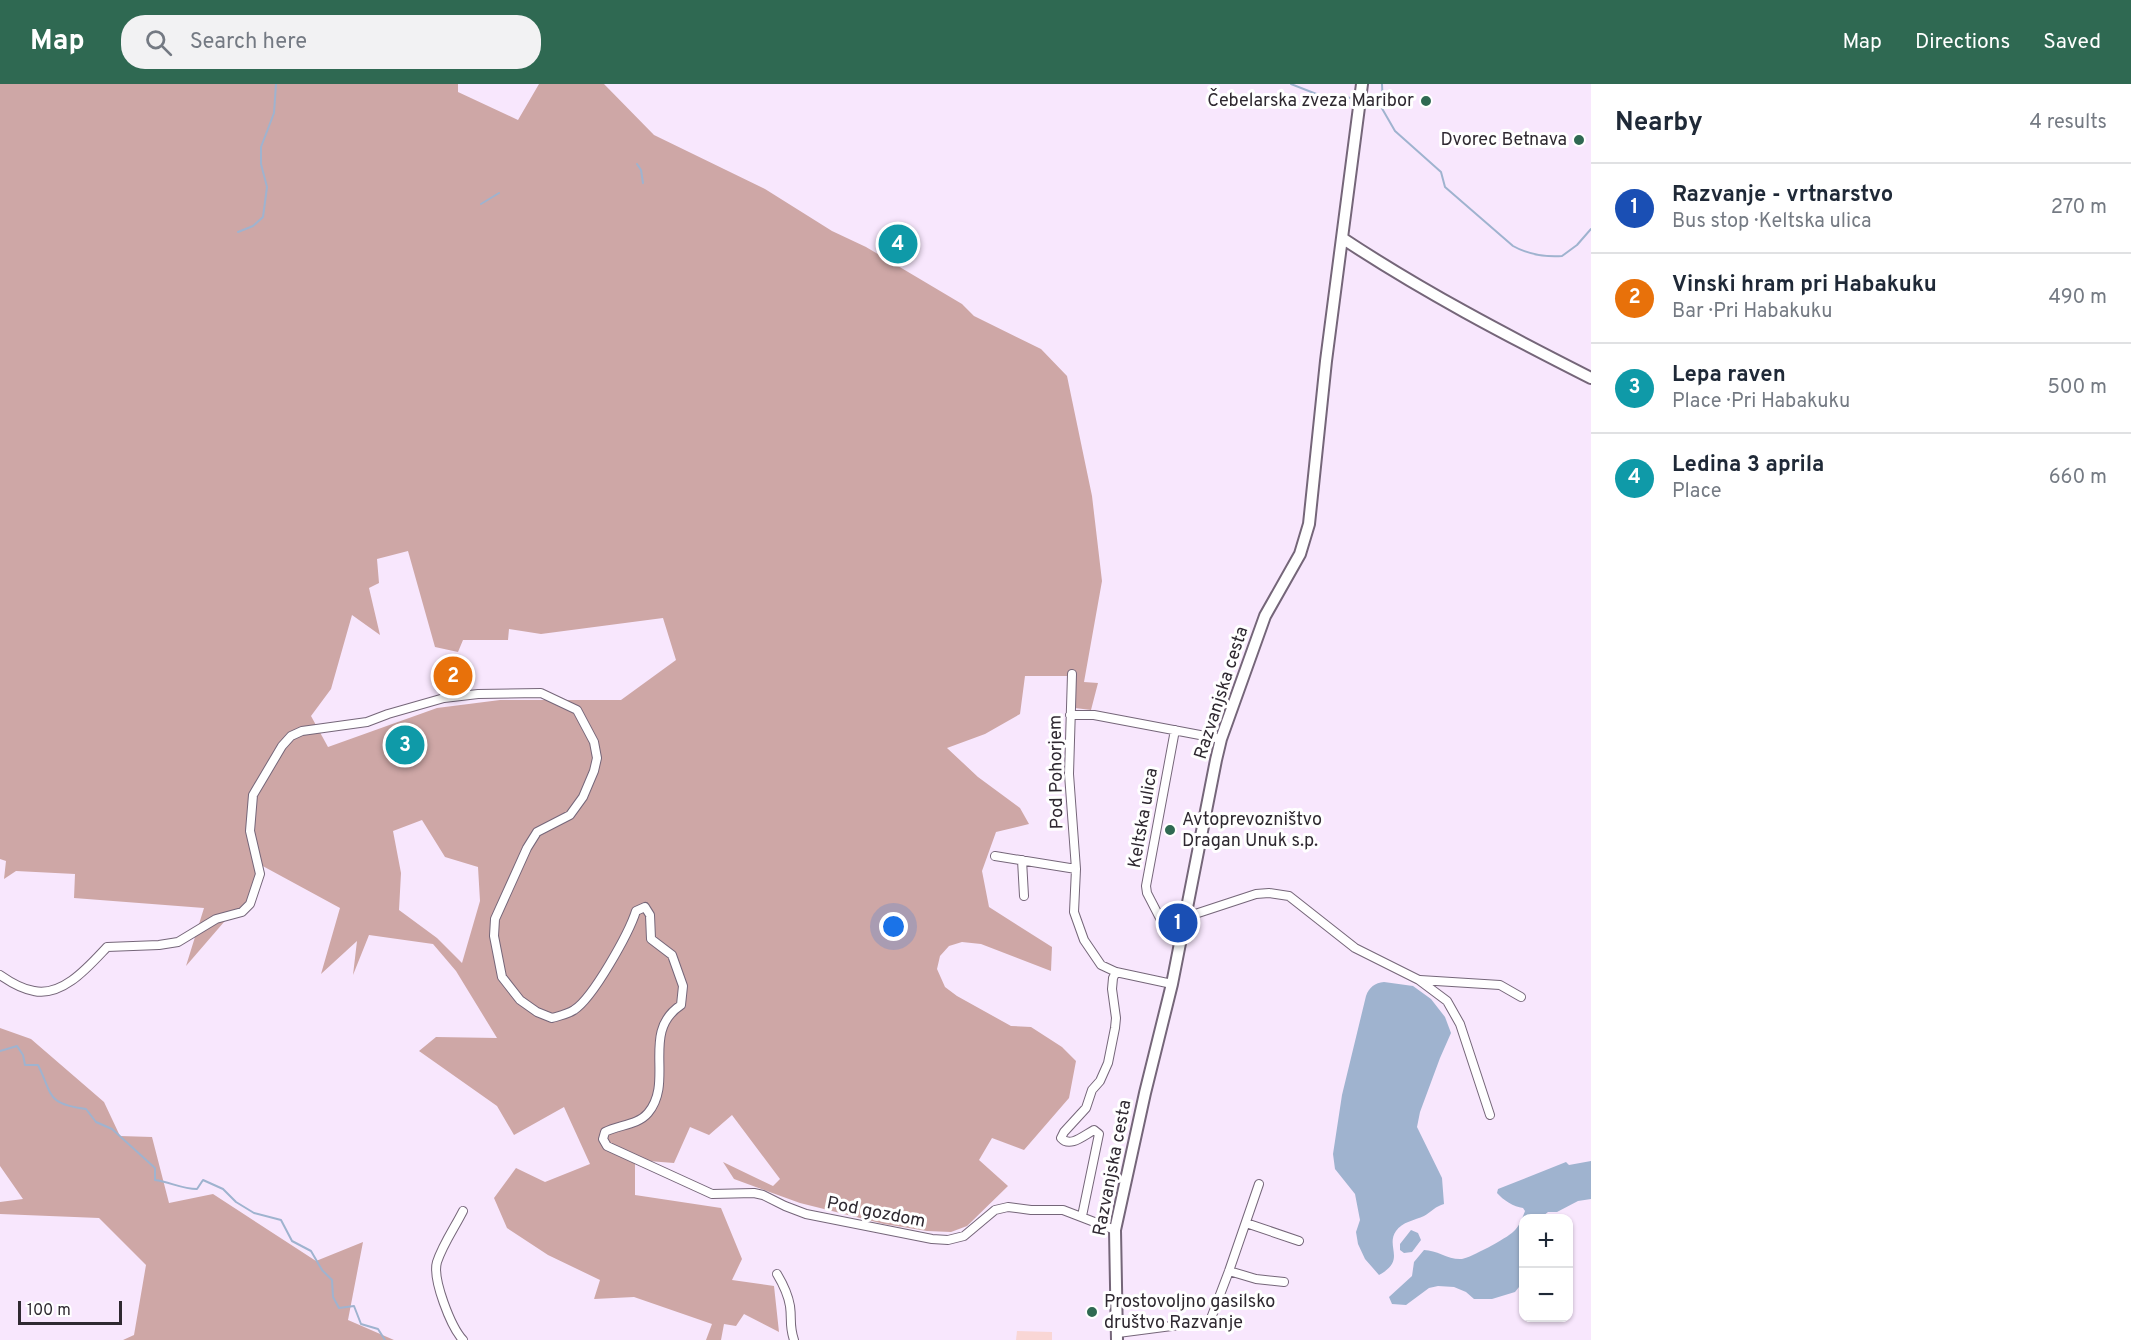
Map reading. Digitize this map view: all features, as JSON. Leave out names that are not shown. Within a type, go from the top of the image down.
[{"type":"street","name":"Razvanjska cesta","points":[[1117,1336],[1115,1230],[1144,1093],[1172,984],[1221,740],[1265,616],[1300,554],[1309,524],[1361,93]]},
{"type":"street","points":[[1342,238],[1460,310],[1591,378]]},
{"type":"street","name":"Pod Pohorjem","points":[[1072,674],[1069,774],[1076,869],[1074,912],[1084,940],[1101,965],[1116,972],[1172,984]]},
{"type":"street","name":"Pod gozdom","points":[[0,975],[18,986],[35,992],[54,991],[80,972],[107,947],[178,942],[216,919],[242,912],[255,895],[260,874],[250,831],[252,795],[282,746],[291,736],[302,731],[367,722],[444,698],[478,694],[541,693],[577,710],[594,742],[597,758],[583,797],[570,815],[537,832],[522,857],[495,919],[494,936],[502,977],[520,1000],[537,1012],[552,1018],[574,1011],[590,995],[631,927],[636,911],[645,907],[650,915],[651,939],[672,955],[682,986],[681,1005],[671,1012],[660,1030],[656,1099],[647,1114],[633,1122],[615,1126],[605,1132],[603,1139],[608,1146],[712,1194],[754,1193],[806,1214],[932,1239],[948,1240],[964,1236],[995,1210],[1008,1207],[1063,1210],[1115,1230]]},
{"type":"street","points":[[1070,715],[1094,715],[1221,740]]},
{"type":"street","name":"Keltska ulica","points":[[1175,730],[1146,886],[1147,893],[1162,922],[1185,918]]},
{"type":"street","points":[[995,856],[1076,869]]},
{"type":"street","points":[[1022,860],[1024,896]]},
{"type":"street","points":[[1185,918],[1256,894],[1289,896],[1355,948],[1419,980],[1447,1001],[1461,1024],[1490,1115]]},
{"type":"street","points":[[1082,1216],[1099,1134],[1094,1130],[1071,1143],[1061,1138],[1086,1108],[1092,1090],[1100,1081],[1111,1053],[1116,1018],[1112,989],[1116,972]]},
{"type":"street","points":[[1419,980],[1500,985],[1521,997]]},
{"type":"street","points":[[1117,1336],[1210,1321],[1230,1272],[1259,1184]]},
{"type":"street","points":[[463,1211],[437,1263],[437,1275],[441,1294],[457,1333],[463,1340]]},
{"type":"street","points":[[1246,1223],[1299,1241]]},
{"type":"street","points":[[1230,1272],[1256,1279],[1284,1282]]},
{"type":"street","points":[[777,1274],[785,1288],[790,1307],[789,1324],[794,1340]]},
{"type":"shaded area","points":[[0,84],[458,84],[458,92],[518,120],[539,84],[604,84],[654,135],[765,189],[832,231],[866,247],[962,304],[974,316],[1041,349],[1067,376],[1092,496],[1102,581],[1084,682],[1098,683],[1091,710],[1075,708],[1074,676],[1025,676],[1020,714],[985,734],[947,748],[978,777],[1020,808],[1029,824],[996,832],[982,871],[989,907],[1052,947],[1051,971],[981,944],[962,942],[949,946],[940,956],[937,969],[945,987],[957,996],[1011,1026],[1031,1027],[1062,1047],[1076,1061],[1069,1098],[1024,1150],[992,1138],[979,1160],[1008,1186],[967,1226],[951,1232],[927,1231],[884,1224],[800,1203],[734,1179],[723,1162],[773,1186],[780,1179],[732,1115],[709,1135],[690,1127],[674,1163],[635,1160],[635,1195],[721,1208],[742,1259],[732,1280],[774,1286],[779,1332],[744,1314],[736,1326],[724,1324],[721,1340],[706,1340],[712,1324],[634,1297],[594,1299],[600,1280],[548,1255],[507,1228],[494,1198],[516,1168],[545,1182],[590,1164],[564,1107],[514,1135],[497,1106],[419,1051],[436,1037],[497,1038],[456,971],[433,944],[369,935],[353,975],[357,941],[321,974],[340,908],[259,864],[256,895],[224,922],[186,966],[204,908],[74,898],[75,874],[16,871],[4,879],[6,861],[0,859]],"holes":[[[408,551],[435,647],[458,652],[463,640],[508,640],[509,629],[541,634],[663,618],[676,660],[621,700],[500,700],[437,708],[328,747],[311,716],[331,689],[352,615],[380,635],[369,588],[379,583],[377,559]],[[422,820],[445,857],[478,867],[480,901],[462,963],[437,938],[399,910],[401,873],[393,831]]]},
{"type":"shaded area","points":[[0,1028],[31,1039],[104,1102],[120,1136],[152,1137],[169,1203],[213,1194],[316,1261],[363,1242],[348,1320],[394,1340],[123,1340],[134,1335],[146,1265],[99,1218],[0,1214],[0,1202],[23,1199],[0,1166]]},
{"type":"shaded area","points":[[1017,1331],[1052,1332],[1052,1340],[1016,1340]]},
{"type":"water","points":[[1384,982],[1413,986],[1431,999],[1445,1017],[1451,1033],[1420,1112],[1417,1127],[1442,1178],[1444,1204],[1424,1216],[1405,1223],[1396,1231],[1393,1237],[1394,1259],[1392,1264],[1379,1275],[1365,1259],[1358,1244],[1356,1232],[1360,1220],[1355,1194],[1335,1169],[1333,1154],[1342,1095],[1366,996],[1373,986]]},
{"type":"water","points":[[1591,1161],[1591,1199],[1578,1201],[1557,1212],[1524,1214],[1523,1208],[1512,1205],[1497,1193],[1498,1189],[1566,1162],[1569,1165]]},
{"type":"water","points":[[1519,1224],[1519,1287],[1515,1292],[1492,1299],[1474,1299],[1466,1292],[1454,1287],[1438,1286],[1429,1288],[1406,1305],[1392,1304],[1389,1297],[1412,1276],[1414,1262],[1424,1250],[1462,1259],[1504,1239]]},
{"type":"water","points":[[1411,1230],[1418,1233],[1421,1240],[1412,1252],[1404,1253],[1400,1250],[1400,1244]]},
{"type":"waterway","points":[[238,232],[253,226],[263,217],[267,187],[261,164],[261,147],[274,113],[276,84]]},
{"type":"waterway","points":[[1291,84],[1319,95],[1353,98]]},
{"type":"waterway","points":[[1382,84],[1383,108]]},
{"type":"waterway","points":[[1364,99],[1380,105],[1395,131],[1441,172],[1445,187],[1513,246],[1537,255],[1562,256],[1577,245],[1591,229]]},
{"type":"waterway","points":[[637,164],[641,170],[643,183]]},
{"type":"waterway","points":[[481,204],[499,193]]},
{"type":"waterway","points":[[0,1051],[17,1046],[23,1055],[25,1065],[38,1065],[49,1091],[57,1101],[86,1109],[96,1122],[112,1129],[155,1168],[155,1180],[197,1189],[203,1180],[223,1189],[236,1202],[254,1213],[281,1220],[292,1241],[311,1251],[322,1270],[332,1280],[333,1297],[339,1308],[354,1306],[361,1324],[378,1329],[385,1340]]},
{"type":"place","name":"Čebelarska zveza Maribor","points":[[1426,101]]},
{"type":"place","name":"Dvorec Betnava","points":[[1579,140]]},
{"type":"place","name":"Ledina 3 aprila","points":[[898,244]]},
{"type":"place","name":"Vinski hram pri Habakuku","points":[[453,676]]},
{"type":"place","name":"Lepa raven","points":[[405,745]]},
{"type":"place","name":"Avtoprevozništvo Dragan Unuk s.p.","points":[[1170,830]]},
{"type":"place","name":"Razvanje - vrtnarstvo","points":[[1178,923]]},
{"type":"place","name":"Prostovoljno gasilsko društvo Razvanje","points":[[1092,1312]]}]
